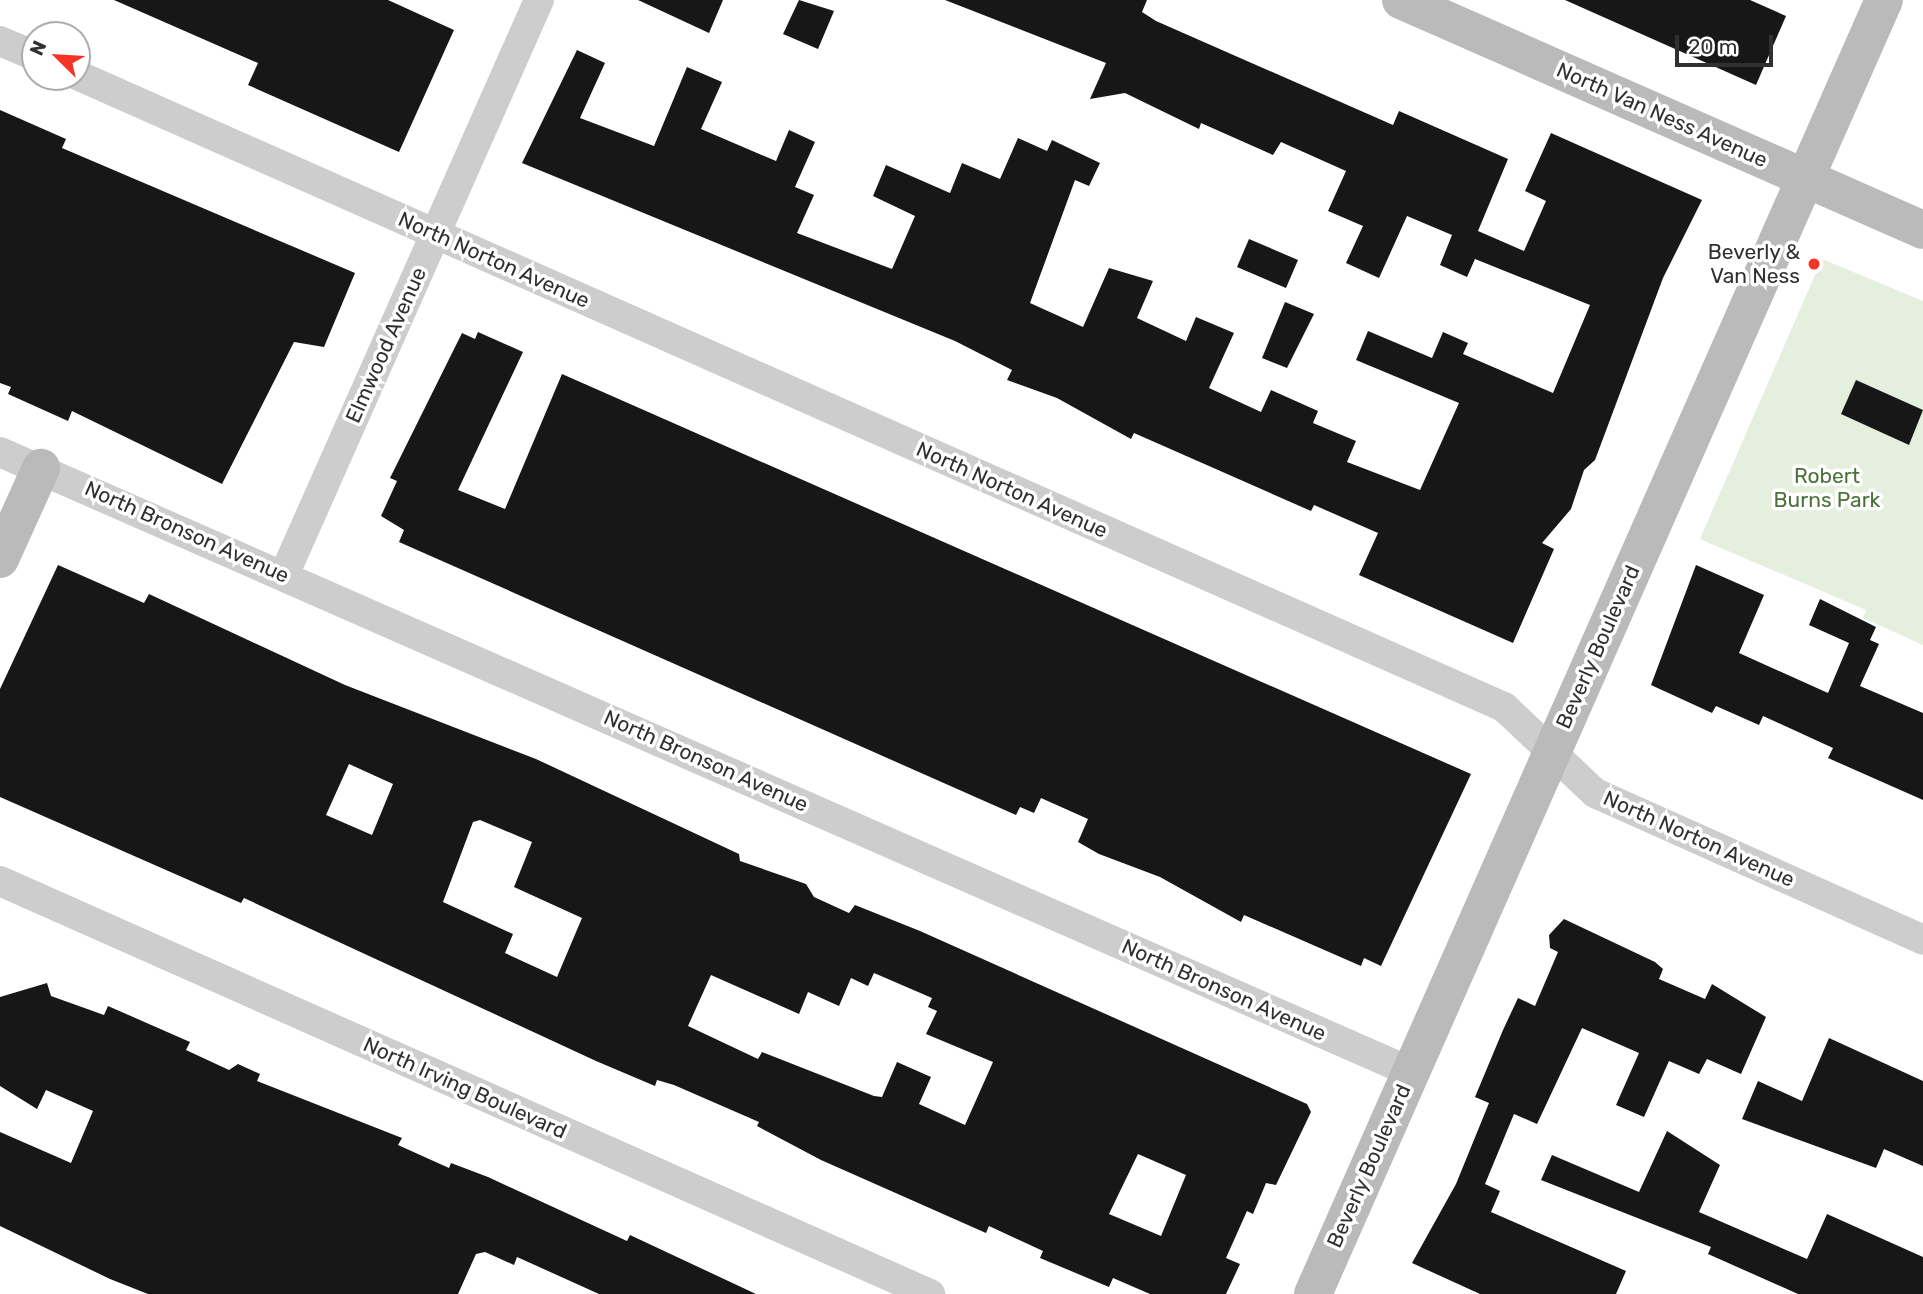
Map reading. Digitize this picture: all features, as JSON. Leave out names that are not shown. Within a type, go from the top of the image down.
[{"type":"main road","name":"North Van Ness Avenue","points":[[1401,0],[1923,230]]},
{"type":"main road","name":"Beverly Boulevard","points":[[1313,1294],[1884,0]]},
{"type":"main road","points":[[0,559],[41,468]]},
{"type":"street","name":"Elmwood Avenue","points":[[284,575],[539,0]]},
{"type":"street","points":[[0,41],[21,50]]},
{"type":"street","name":"North Norton Avenue","points":[[91,81],[1504,707],[1553,750],[1595,793],[1923,940]]},
{"type":"street","name":"North Bronson Avenue","points":[[0,452],[1410,1072]]},
{"type":"street","name":"North Irving Boulevard","points":[[0,881],[930,1294]]},
{"type":"green space","name":"Robert Burns Park","points":[[1822,259],[1923,301],[1923,645],[1863,618],[1866,610],[1700,539]]},
{"type":"building","points":[[114,0],[388,0],[454,30],[399,152],[248,85],[258,63]]},
{"type":"building","points":[[638,0],[723,0],[709,33]]},
{"type":"building","points":[[799,0],[834,11],[818,49],[783,34]]},
{"type":"building","points":[[945,0],[1147,0],[1142,12],[1156,21],[1393,125],[1399,111],[1508,159],[1478,231],[1524,251],[1546,201],[1525,191],[1551,133],[1702,200],[1663,278],[1595,460],[1584,470],[1571,509],[1542,543],[1554,549],[1513,643],[1359,575],[1378,533],[1314,505],[1311,511],[1134,433],[1131,439],[1057,398],[1007,380],[1012,370],[955,341],[522,163],[577,50],[605,63],[580,118],[654,146],[687,67],[722,82],[701,129],[776,161],[789,130],[815,142],[795,187],[814,195],[797,233],[892,269],[915,216],[873,196],[886,165],[950,193],[962,163],[1000,179],[1018,138],[1047,151],[1052,140],[1100,163],[1089,186],[1075,180],[1030,303],[1083,327],[1109,268],[1153,281],[1137,318],[1186,341],[1196,317],[1234,333],[1209,388],[1261,412],[1271,390],[1318,411],[1313,423],[1356,441],[1347,462],[1420,490],[1459,403],[1356,360],[1368,331],[1432,358],[1443,332],[1468,343],[1463,354],[1553,393],[1590,305],[1475,259],[1467,277],[1440,265],[1452,235],[1407,216],[1379,278],[1346,263],[1363,226],[1328,211],[1346,171],[1281,142],[1273,155],[1201,123],[1199,129],[1125,93],[1090,99],[1106,63]]},
{"type":"building","points":[[1565,0],[1750,0],[1786,16],[1756,85]]},
{"type":"building","points":[[0,110],[66,139],[62,148],[355,273],[324,347],[294,342],[222,484],[72,411],[68,421],[8,394],[11,387],[0,383]]},
{"type":"building","points":[[1249,239],[1298,260],[1286,288],[1237,267]]},
{"type":"building","points":[[1285,302],[1314,314],[1287,368],[1262,358]]},
{"type":"building","points":[[478,332],[523,352],[458,490],[505,509],[562,374],[1471,774],[1381,966],[1364,958],[1361,966],[1244,915],[1241,922],[1160,877],[1099,854],[1078,842],[1088,819],[1041,798],[1034,813],[1020,807],[1016,815],[399,542],[404,530],[381,516],[397,481],[390,478],[462,333],[475,339]]},
{"type":"building","points":[[1856,380],[1923,410],[1909,445],[1841,414]]},
{"type":"building","points":[[58,565],[144,603],[149,594],[345,685],[536,759],[739,854],[740,861],[806,884],[814,897],[849,913],[855,905],[920,931],[1307,1104],[1311,1112],[1276,1185],[1266,1183],[1253,1214],[1247,1211],[1226,1258],[1240,1264],[1226,1294],[1150,1294],[1113,1278],[1109,1287],[1040,1258],[1043,1251],[989,1226],[986,1233],[821,1160],[757,1126],[759,1122],[674,1085],[657,1080],[655,1086],[596,1061],[244,898],[241,903],[0,797],[0,689]],"holes":[[[349,764],[393,784],[372,835],[326,815]],[[480,820],[532,842],[514,887],[582,918],[557,977],[505,953],[513,934],[443,902],[473,822]],[[874,973],[932,998],[928,1007],[937,1011],[926,1034],[993,1062],[965,1125],[919,1104],[931,1077],[897,1062],[882,1097],[874,1096],[762,1052],[758,1059],[688,1026],[711,975],[799,1014],[808,992],[839,1006],[851,978],[868,986]],[[1138,1154],[1186,1175],[1161,1236],[1109,1214]]]},
{"type":"building","points":[[1696,565],[1764,595],[1739,653],[1828,693],[1849,643],[1809,625],[1820,599],[1876,627],[1870,640],[1879,644],[1860,686],[1923,713],[1923,800],[1828,758],[1833,748],[1763,716],[1759,725],[1716,706],[1712,713],[1651,685]]},
{"type":"building","points":[[1564,919],[1655,962],[1663,969],[1659,979],[1705,999],[1712,984],[1766,1017],[1741,1074],[1707,1059],[1699,1074],[1669,1061],[1644,1117],[1616,1105],[1639,1053],[1582,1028],[1537,1124],[1514,1114],[1485,1184],[1500,1191],[1491,1212],[1626,1271],[1616,1294],[1480,1294],[1412,1263],[1456,1184],[1489,1103],[1475,1097],[1503,1030],[1518,998],[1535,1006],[1558,952],[1550,948],[1549,935]]},
{"type":"building","points":[[47,983],[51,996],[104,1015],[108,1006],[190,1042],[186,1050],[229,1070],[238,1064],[260,1074],[257,1081],[402,1138],[398,1145],[449,1168],[451,1163],[488,1177],[627,1241],[630,1235],[756,1294],[599,1294],[517,1257],[514,1265],[485,1252],[476,1254],[458,1294],[148,1294],[110,1279],[0,1226],[0,1132],[71,1163],[93,1111],[46,1090],[37,1109],[0,1086],[0,997]]},
{"type":"building","points":[[1829,1038],[1923,1081],[1923,1166],[1884,1149],[1876,1168],[1742,1119],[1758,1081],[1802,1101]]},
{"type":"building","points":[[1667,1131],[1720,1165],[1699,1212],[1807,1259],[1827,1214],[1923,1257],[1923,1294],[1798,1294],[1708,1254],[1711,1247],[1541,1180],[1552,1155],[1639,1192]]},
{"type":"place","name":"Beverly & Van Ness","points":[[1814,264]]}]
